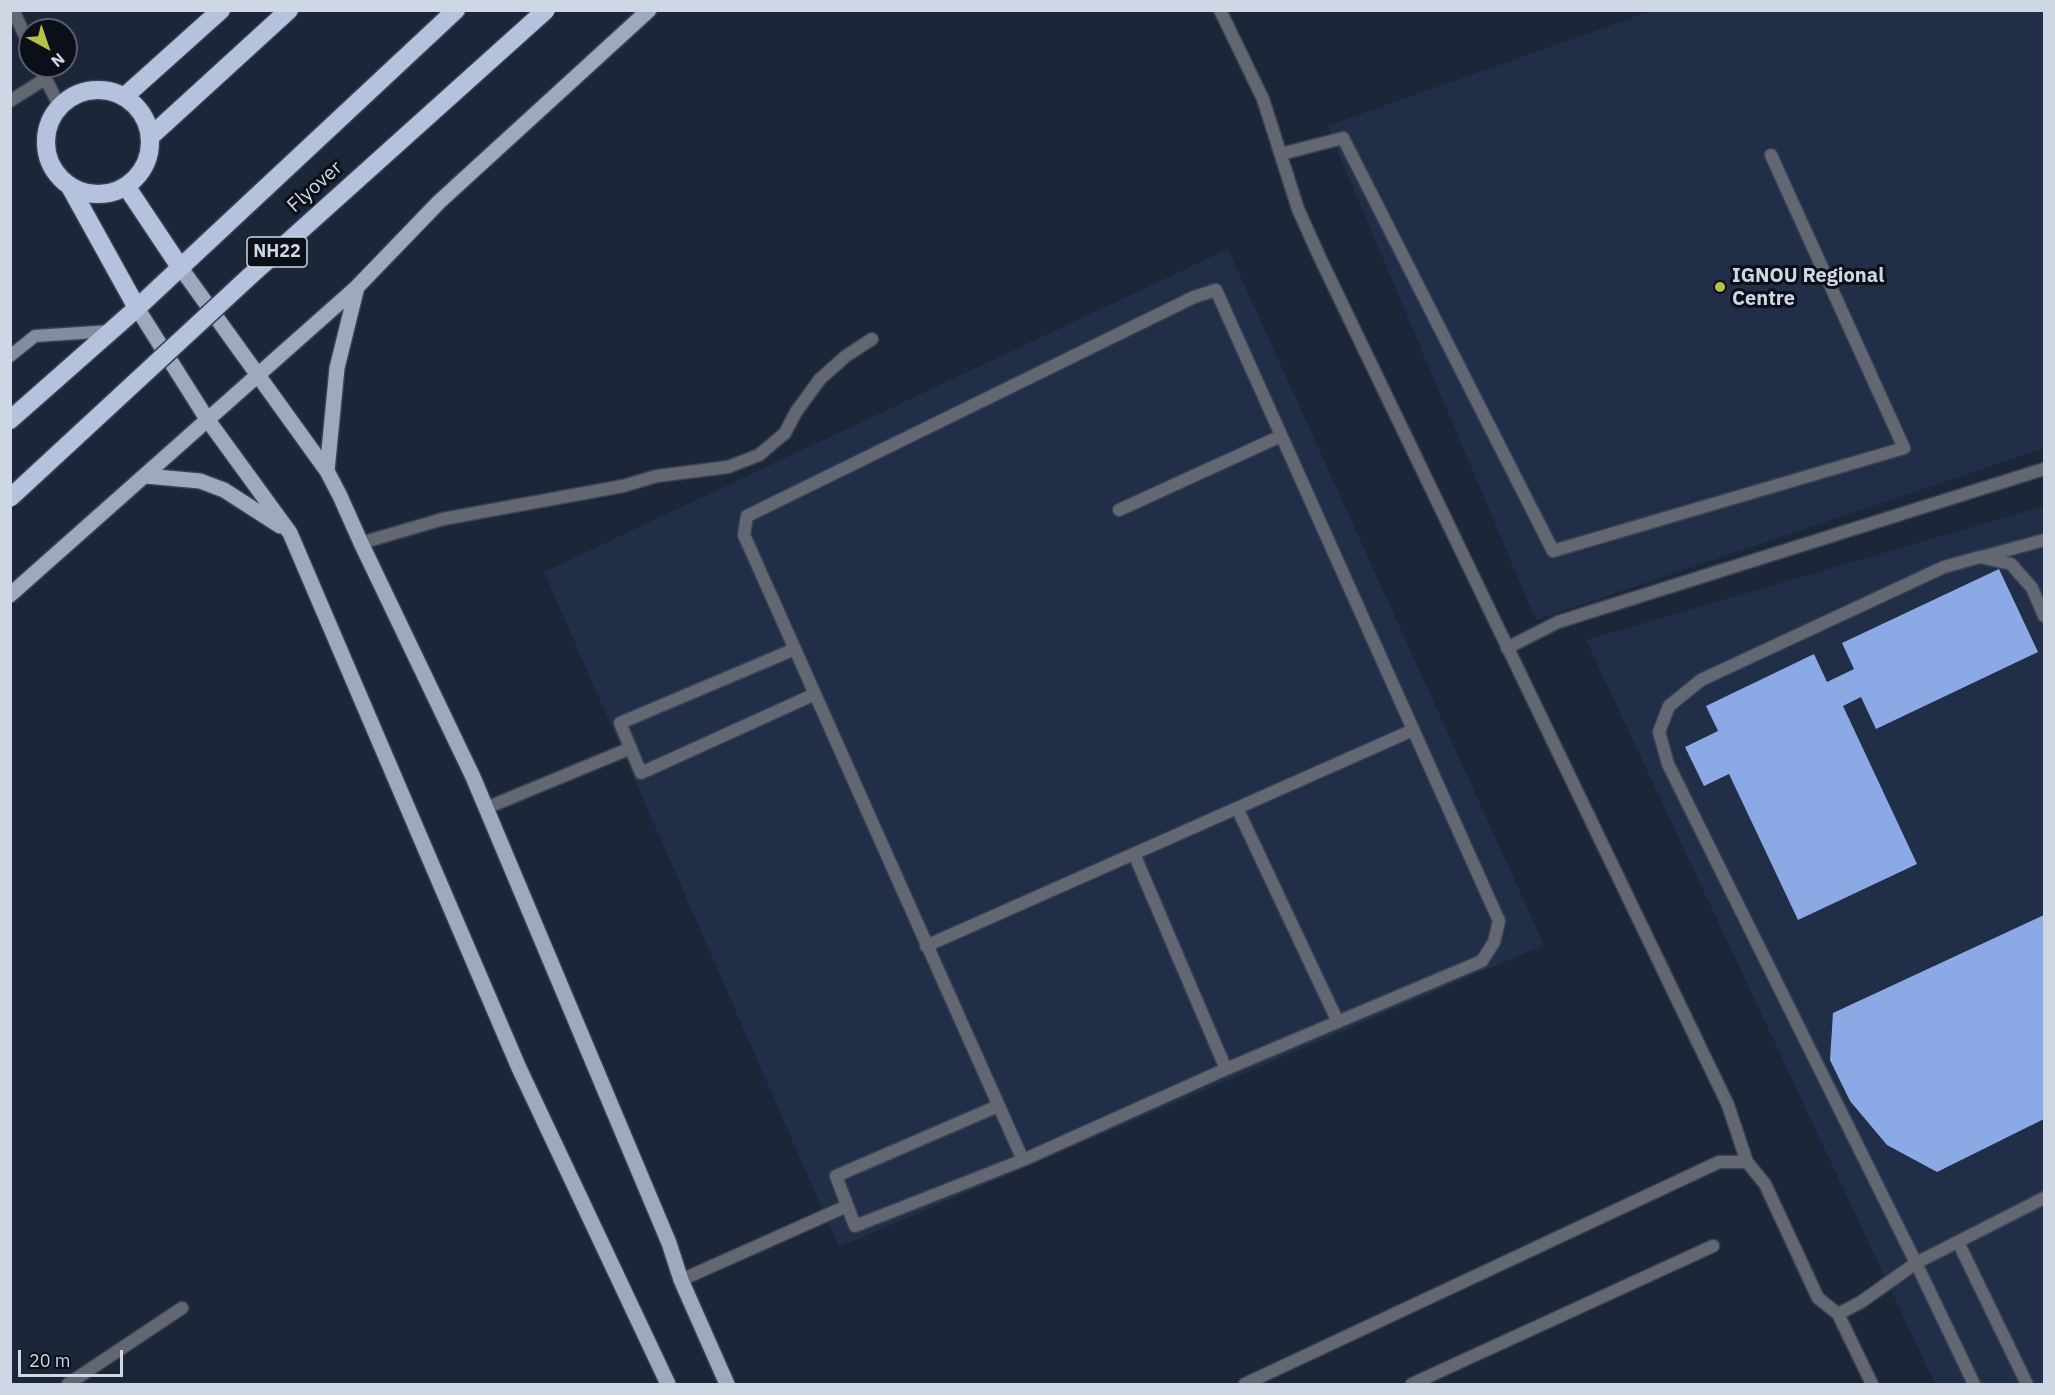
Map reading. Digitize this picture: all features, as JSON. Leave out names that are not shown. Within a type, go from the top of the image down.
[{"type":"highway","points":[[124,97],[221,10]]},
{"type":"highway","points":[[150,137],[289,10]]},
{"type":"highway","name":"Flyover","points":[[180,267],[456,10]]},
{"type":"highway","name":"Flyover","points":[[10,498],[259,268],[546,10]]},
{"type":"highway","points":[[91,91],[108,91],[124,97],[137,107],[146,121],[150,137],[149,153],[143,168],[133,181],[119,190],[103,194],[86,193],[69,185],[56,173],[49,158],[46,140],[50,123],[60,107],[74,96],[91,91]]},
{"type":"highway","points":[[69,185],[137,308]]},
{"type":"highway","points":[[126,186],[180,267]]},
{"type":"highway","name":"NH22","points":[[10,420],[180,267]]},
{"type":"main road","points":[[10,595],[357,287],[439,202],[649,10]]},
{"type":"main road","points":[[180,267],[327,471],[340,496],[473,777],[669,1243],[681,1280],[727,1384]]},
{"type":"main road","points":[[327,471],[337,368],[357,287]]},
{"type":"main road","points":[[137,308],[207,419],[290,533],[519,1068],[668,1384]]},
{"type":"main road","points":[[146,476],[200,481],[224,490],[290,533]]},
{"type":"street","points":[[1220,10],[1263,99],[1298,209],[1320,258],[1728,1105],[1747,1162],[1765,1184],[1818,1298],[1838,1314],[1872,1384]]},
{"type":"street","points":[[10,101],[45,79],[60,107]]},
{"type":"street","points":[[1281,154],[1343,138],[1553,552],[1905,448],[1771,155]]},
{"type":"street","points":[[998,1106],[837,1176],[855,1226],[1023,1160],[1226,1069],[1482,961],[1494,942],[1498,921],[1216,290],[1194,297],[747,516],[744,535],[1023,1160]]},
{"type":"street","points":[[10,356],[35,336],[111,331]]},
{"type":"street","points":[[361,543],[442,519],[623,486],[657,476],[728,467],[759,455],[785,433],[796,412],[820,379],[846,356],[872,339]]},
{"type":"street","points":[[1119,510],[1281,436]]},
{"type":"street","points":[[1508,648],[1558,622],[2044,469]]},
{"type":"street","points":[[1974,1384],[1668,764],[1659,732],[1669,706],[1701,680],[1944,567],[2044,540]]},
{"type":"street","points":[[1980,557],[2011,564],[2031,588],[2044,616]]},
{"type":"street","points":[[795,649],[620,723],[641,773],[814,694]]},
{"type":"street","points":[[926,946],[1413,730]]},
{"type":"street","points":[[486,808],[631,748]]},
{"type":"street","points":[[1237,808],[1338,1022]]},
{"type":"street","points":[[1134,854],[1226,1069]]},
{"type":"street","points":[[1245,1384],[1719,1162],[1747,1162]]},
{"type":"street","points":[[1838,1314],[1861,1302],[1916,1263],[2044,1198]]},
{"type":"street","points":[[681,1280],[848,1206]]},
{"type":"street","points":[[1958,1242],[2027,1384]]},
{"type":"street","points":[[1412,1384],[1713,1245]]},
{"type":"street","points":[[68,1384],[182,1308]]},
{"type":"shaded area","name":"IGNOU Regional Centre","points":[[1651,11],[2044,11],[2044,448],[1536,620],[1327,126]]},
{"type":"shaded area","points":[[1228,249],[1544,945],[839,1247],[544,572]]},
{"type":"shaded area","points":[[2044,506],[2044,1384],[1935,1384],[1586,640]]},
{"type":"building","points":[[1999,569],[2038,652],[1876,729],[1861,697],[1843,706],[1917,864],[1798,920],[1729,774],[1704,786],[1685,747],[1718,731],[1706,706],[1814,654],[1827,682],[1854,669],[1842,643]]},
{"type":"building","points":[[2044,915],[2044,1119],[1937,1172],[1887,1145],[1850,1101],[1830,1060],[1833,1013]]},
{"type":"place","name":"IGNOU Regional Centre","points":[[1720,287]]}]
